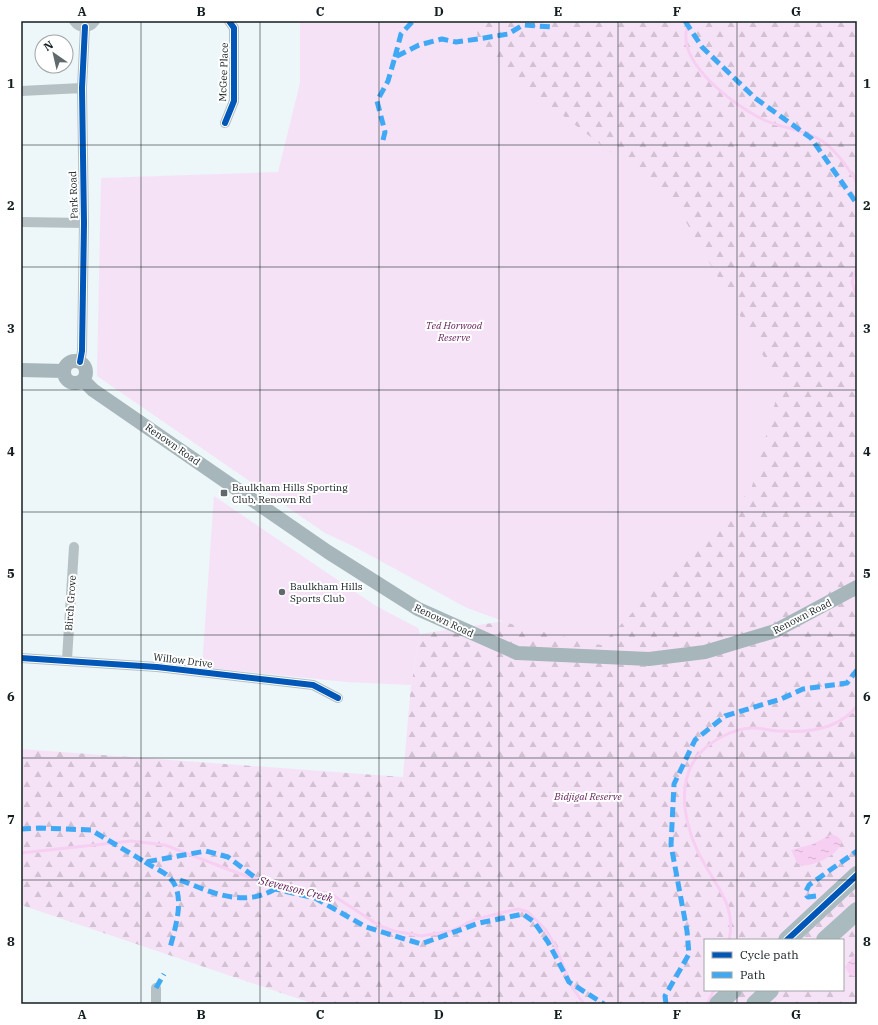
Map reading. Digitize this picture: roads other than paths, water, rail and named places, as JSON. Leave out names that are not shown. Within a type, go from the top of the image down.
[{"type":"highway","points":[[788,939],[857,875]]},
{"type":"highway","points":[[826,939],[857,911]]},
{"type":"highway","points":[[718,1004],[732,991]]},
{"type":"highway","points":[[755,1004],[769,991]]},
{"type":"main road","points":[[70,362],[80,362],[86,371],[83,380],[76,383],[69,382],[66,379],[64,372],[70,362]]},
{"type":"main road","points":[[21,370],[64,372]]},
{"type":"main road","name":"Renown Road","points":[[83,380],[93,390],[310,539],[418,609],[517,652],[649,659],[705,652],[775,631],[853,590]]},
{"type":"street","points":[[74,21],[78,25],[85,27],[92,25],[95,21]]},
{"type":"street","name":"McGee Place","points":[[225,123],[234,101],[234,28],[230,21]]},
{"type":"street","name":"Park Road","points":[[80,362],[82,351],[84,222],[82,88],[85,27]]},
{"type":"street","points":[[21,91],[82,88]]},
{"type":"street","points":[[21,222],[84,222]]},
{"type":"street","name":"Birch Grove","points":[[67,659],[74,546]]},
{"type":"street","name":"Willow Drive","points":[[21,658],[67,659],[157,667],[313,685],[338,698]]},
{"type":"street","points":[[156,988],[156,1004]]},
{"type":"water","points":[[832,834],[842,841],[840,846],[833,854],[813,864],[798,865],[791,850],[813,844]]},
{"type":"water","points":[[857,951],[857,977],[850,975],[845,967]]},
{"type":"waterway","points":[[690,21],[686,36],[689,51],[708,80],[737,104],[764,120],[812,136],[825,143],[840,158],[857,182]]},
{"type":"waterway","points":[[857,267],[852,282],[857,298]]},
{"type":"waterway","points":[[729,939],[731,929],[730,918],[725,900],[698,852],[692,839],[688,824],[684,794],[686,780],[691,766],[699,754],[710,744],[738,730],[760,728],[777,731],[801,731],[822,728],[841,720],[850,714],[857,706]]},
{"type":"waterway","name":"Stevenson Creek","points":[[21,853],[131,841],[165,845],[243,875],[291,889],[324,893],[334,896],[380,926],[394,931],[421,936],[451,931],[476,919],[518,909],[528,912],[546,930],[555,945],[572,987],[584,1004]]},
{"type":"waterway","points":[[707,1004],[714,991]]},
{"type":"place","name":"Baulkham Hills Sporting Club, Renown Rd","points":[[224,493]]},
{"type":"place","name":"Baulkham Hills Sports Club","points":[[282,592]]},
{"type":"park label","name":"Ted Horwood Reserve","points":[[454,330]]},
{"type":"park label","name":"Bidjigal Reserve","points":[[588,796]]}]
